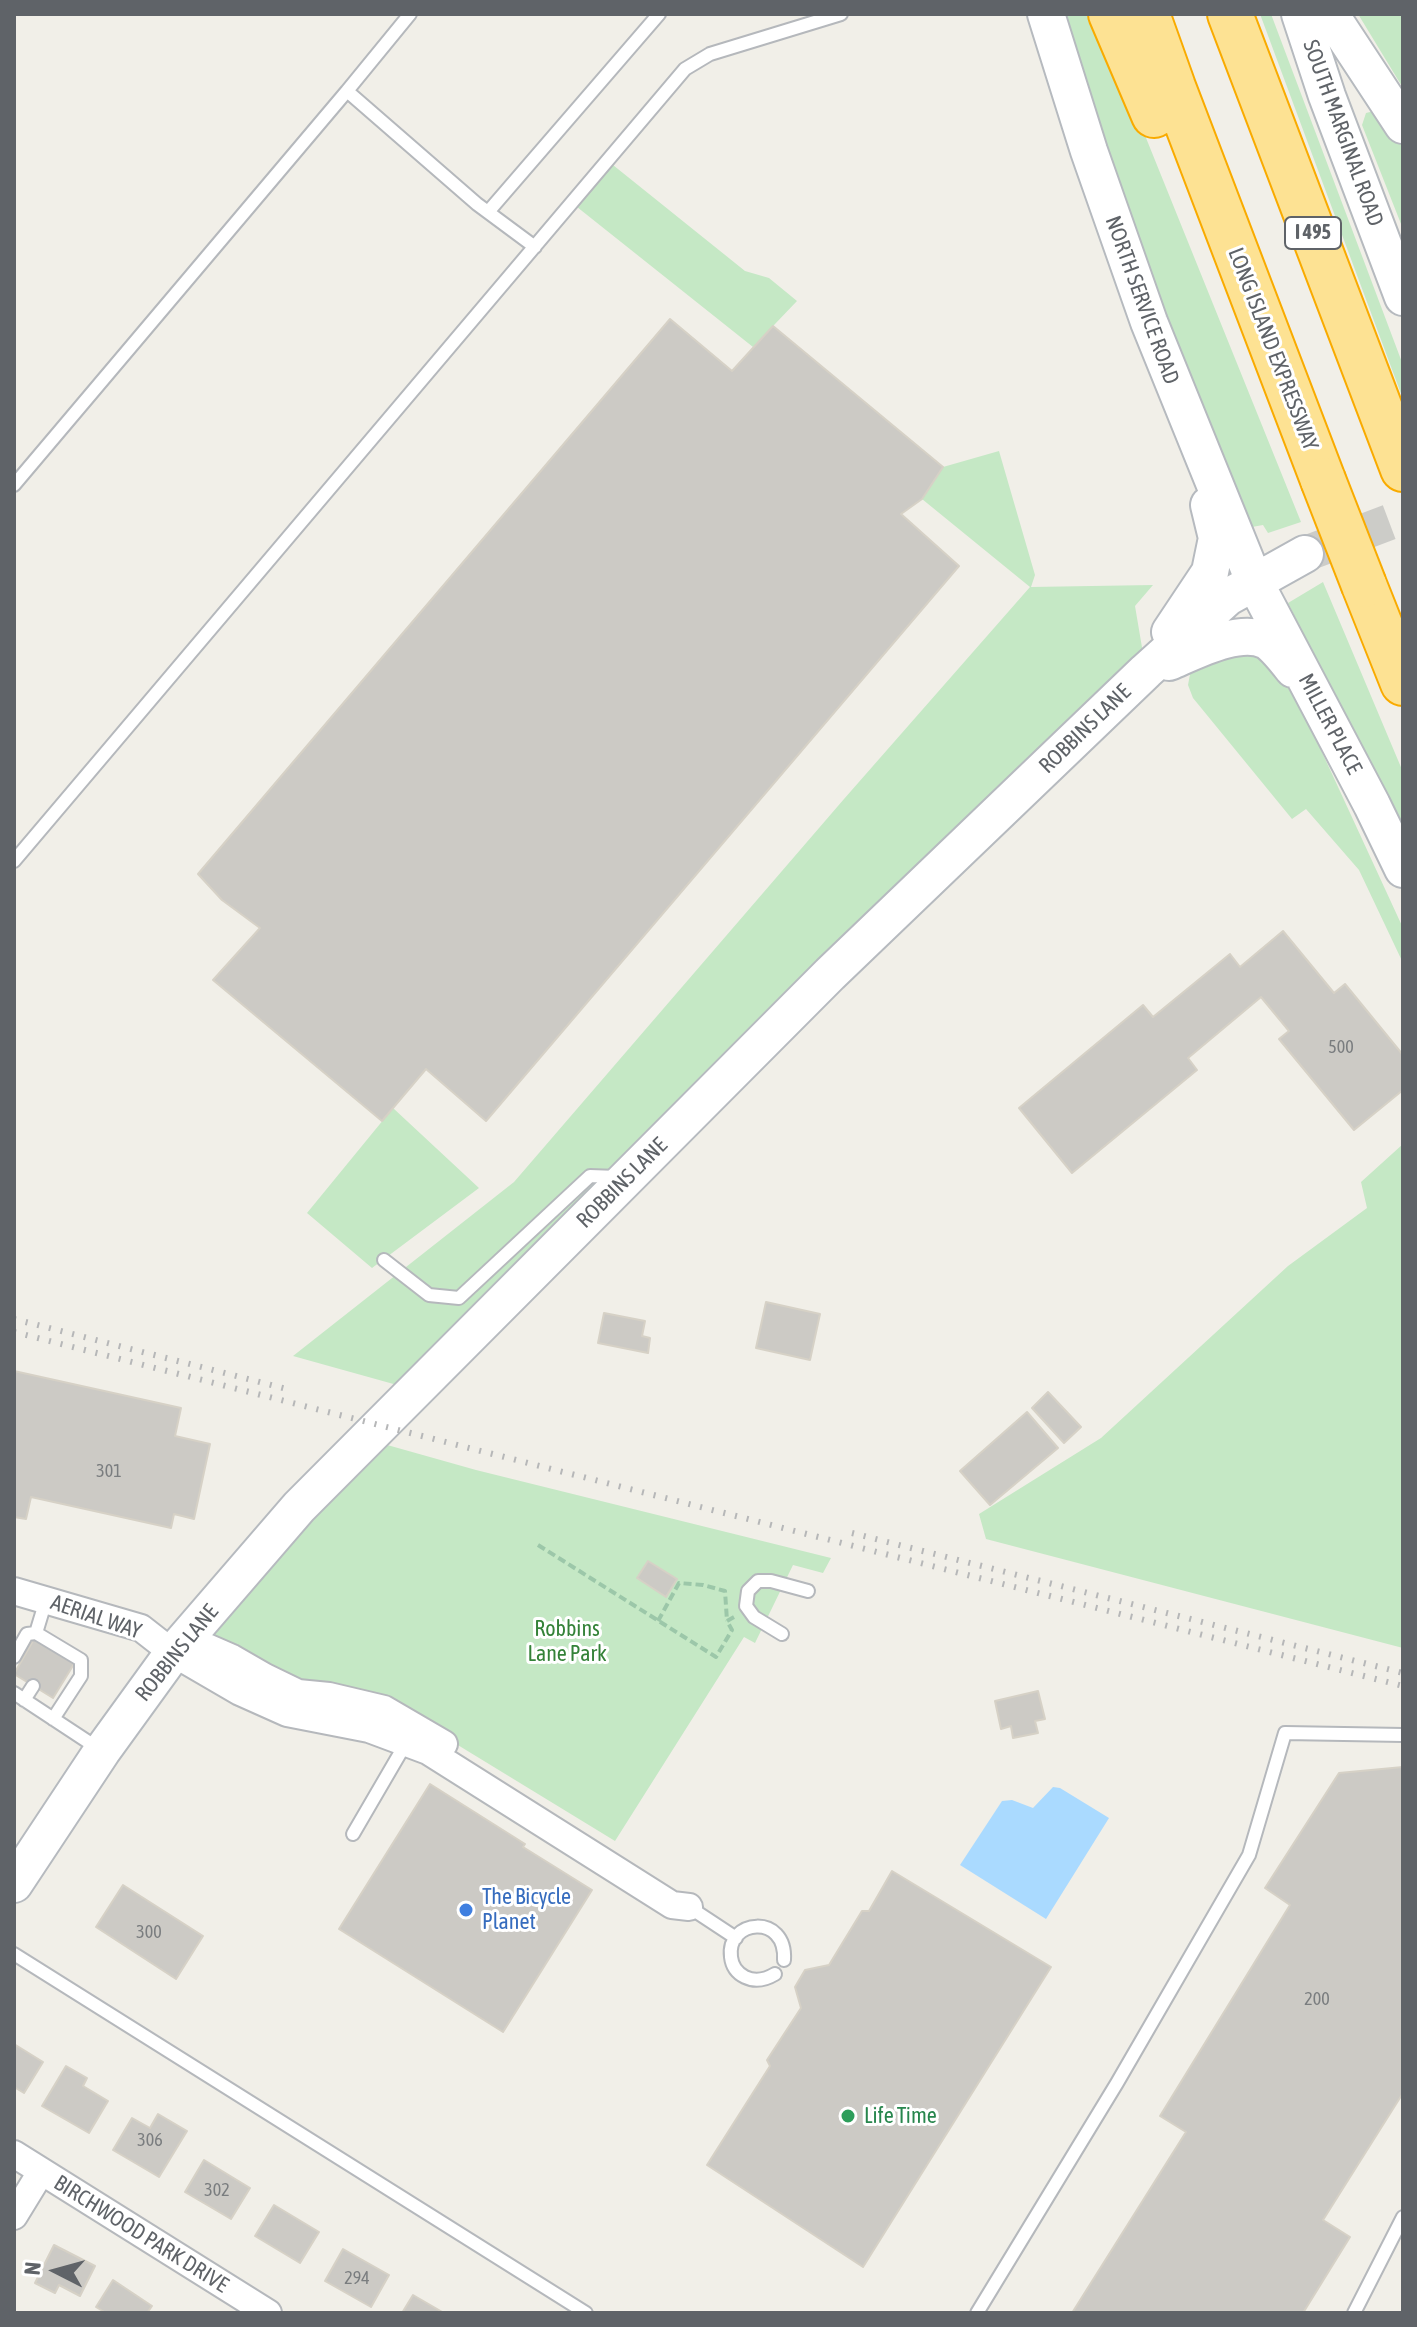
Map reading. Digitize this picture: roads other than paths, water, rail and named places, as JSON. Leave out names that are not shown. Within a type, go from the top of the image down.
[{"type":"highway","points":[[1111,14],[1223,284],[1245,329],[1285,381]]},
{"type":"highway","name":"LONG ISLAND EXPRESSWAY","points":[[1147,14],[1178,102],[1403,683]]},
{"type":"highway","name":"I 495","points":[[1230,14],[1400,460]]},
{"type":"street","name":"NORTH SERVICE ROAD","points":[[1046,14],[1089,151],[1149,322],[1254,581]]},
{"type":"street","name":"SOUTH MARGINAL ROAD","points":[[1300,14],[1327,96],[1403,297]]},
{"type":"street","points":[[1330,14],[1403,125]]},
{"type":"street","points":[[1146,671],[1210,572],[1215,553],[1217,538],[1214,522],[1183,411]]},
{"type":"street","name":"ROBBINS LANE","points":[[14,1884],[102,1751],[180,1645],[299,1507],[830,974],[1146,671],[1228,597],[1305,554]]},
{"type":"street","name":"MILLER PLACE","points":[[1254,581],[1403,869]]},
{"type":"street","points":[[1146,671],[1224,641],[1248,636],[1267,642],[1292,666],[1336,736]]},
{"type":"street","name":"AERIAL WAY","points":[[14,1591],[141,1628],[180,1645]]},
{"type":"street","points":[[180,1645],[240,1692],[287,1713],[369,1729],[428,1751],[672,1905],[689,1907]]},
{"type":"street","points":[[180,1645],[232,1658],[298,1693],[329,1696],[384,1709],[467,1756],[680,1891],[689,1907]]},
{"type":"street","name":"BIRCHWOOD PARK DRIVE","points":[[14,2154],[268,2313]]},
{"type":"street","points":[[14,2216],[41,2172]]},
{"type":"lane","points":[[14,485],[410,14]]},
{"type":"lane","points":[[488,212],[659,14]]},
{"type":"lane","points":[[14,861],[685,69],[710,54],[841,14]]},
{"type":"lane","points":[[347,91],[488,212],[535,247]]},
{"type":"lane","points":[[384,1260],[429,1295],[459,1298],[590,1176],[628,1177]]},
{"type":"lane","points":[[782,1634],[754,1617],[746,1606],[748,1591],[758,1581],[771,1581],[808,1591]]},
{"type":"lane","points":[[36,1633],[46,1600]]},
{"type":"lane","points":[[14,1657],[27,1634],[36,1633],[55,1648],[81,1660],[81,1676],[53,1719]]},
{"type":"lane","points":[[33,1686],[19,1696],[102,1751]]},
{"type":"lane","points":[[977,2313],[1117,2083],[1249,1855],[1285,1733],[1403,1735]]},
{"type":"lane","points":[[353,1834],[406,1743]]},
{"type":"lane","points":[[689,1907],[736,1938]]},
{"type":"lane","points":[[775,1974],[753,1980],[740,1974],[731,1954],[736,1938],[749,1928],[766,1928],[779,1937],[784,1960]]},
{"type":"lane","points":[[14,1954],[586,2313]]},
{"type":"lane","points":[[1354,2313],[1403,2217]]},
{"type":"water","points":[[1053,1787],[1060,1788],[1109,1818],[1046,1919],[960,1865],[1002,1801],[1012,1800],[1033,1808]]},
{"type":"tunnel","points":[[1305,554],[1403,517]]},
{"type":"railway","points":[[14,1319],[287,1389]]},
{"type":"railway","points":[[14,1332],[1403,1686]]},
{"type":"railway","points":[[852,1533],[1403,1673]]},
{"type":"place","name":"The Bicycle Planet","points":[[466,1910]]},
{"type":"place","name":"Life Time","points":[[848,2116]]},
{"type":"park label","name":"Robbins Lane Park","points":[[567,1642]]}]
